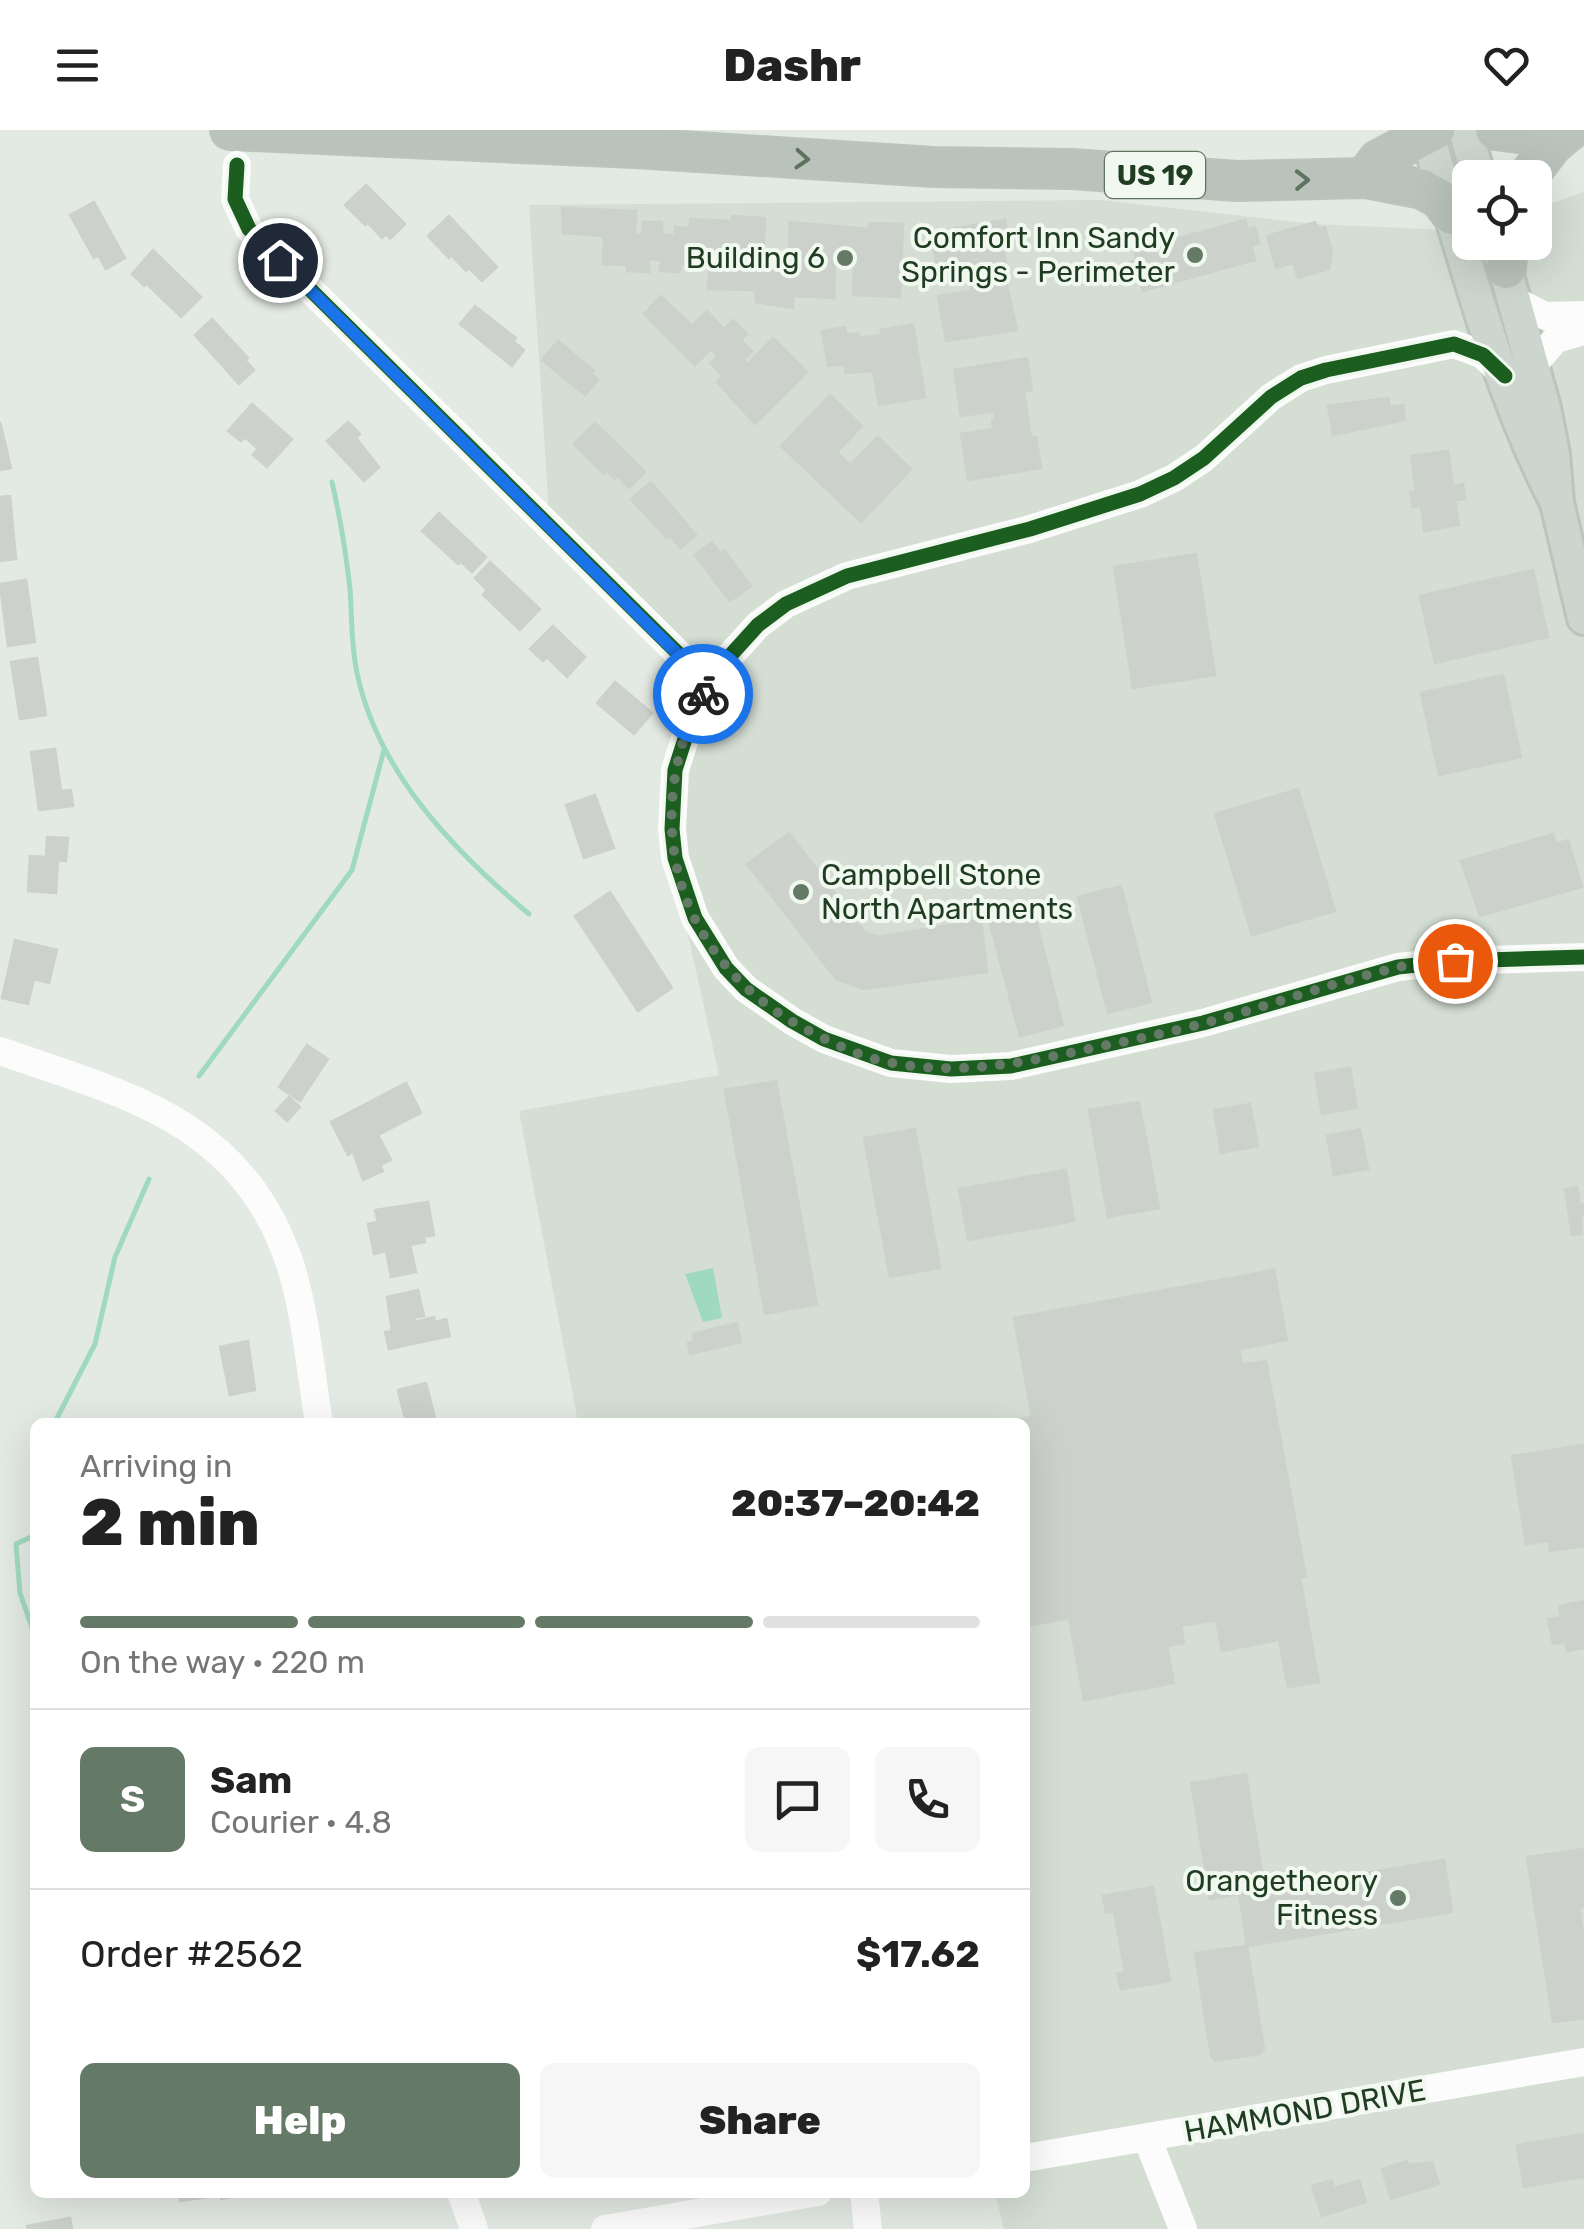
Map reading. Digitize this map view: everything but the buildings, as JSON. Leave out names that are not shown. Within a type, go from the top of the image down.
[{"type":"highway","points":[[635,148],[778,130]]},
{"type":"highway","points":[[1495,130],[1540,130]]},
{"type":"highway","points":[[1540,160],[1570,130]]},
{"type":"highway","points":[[1430,132],[1378,160],[1365,178],[1422,189],[1440,199],[1452,215]]},
{"type":"highway","name":"US 19","points":[[234,147],[635,148],[1237,181],[1365,178]]},
{"type":"main road","points":[[1465,130],[1473,160]]},
{"type":"main road","points":[[1430,132],[1452,215]]},
{"type":"main road","points":[[1466,260],[1480,303],[1519,371]]},
{"type":"main road","points":[[1506,263],[1534,459],[1557,503],[1584,618]]},
{"type":"street","points":[[234,147],[234,199],[249,230],[708,684]]},
{"type":"street","points":[[1506,263],[1545,316],[1584,315]]},
{"type":"street","points":[[1480,303],[1469,332],[1454,344],[1348,364],[1302,378],[1255,409],[1190,468],[1140,494],[1030,530],[847,576],[786,604],[758,626],[708,684],[692,714],[675,770],[672,829],[684,891],[709,944],[746,989],[792,1022],[858,1053],[891,1063],[951,1069],[1011,1066],[1203,1023],[1398,967],[1455,961],[1584,958]]},
{"type":"street","points":[[1454,344],[1519,371],[1556,340],[1584,331]]},
{"type":"street","points":[[0,1051],[130,1096],[171,1116],[205,1139],[234,1168],[260,1200],[290,1266],[318,1418]]},
{"type":"street","name":"HAMMOND DRIVE","points":[[1030,2157],[1584,2062]]},
{"type":"street","points":[[1148,2138],[1183,2229]]},
{"type":"street","points":[[463,2198],[474,2229]]},
{"type":"street","points":[[605,2229],[783,2198]]},
{"type":"street","points":[[865,2198],[868,2229]]},
{"type":"shaded area","points":[[1584,192],[1584,2229],[1004,2229],[996,2198],[1030,2198],[1030,1418],[577,1418],[519,1111],[719,1075],[662,816],[696,664],[551,543],[529,205],[1101,200],[1314,224],[1452,230],[1452,260],[1552,260],[1552,203]]},
{"type":"shaded area","points":[[713,1268],[722,1318],[703,1322],[685,1274]]},
{"type":"waterway","points":[[332,482],[348,576],[357,673],[382,744],[401,777],[447,836],[529,914]]},
{"type":"waterway","points":[[199,1076],[352,870],[384,750]]},
{"type":"waterway","points":[[57,1418],[95,1344],[115,1257],[149,1179]]},
{"type":"waterway","points":[[30,1537],[16,1544],[20,1593],[30,1622]]},
{"type":"cycle path","points":[[237,165],[235,199],[249,229],[709,684]]},
{"type":"cycle path","points":[[1505,376],[1483,355],[1454,344],[1326,370],[1301,378],[1271,397],[1204,458],[1140,494],[1030,529],[847,576],[786,604],[758,625],[729,657],[693,714],[675,770],[675,858],[695,918],[726,968],[746,989],[824,1039],[891,1063],[951,1069],[1011,1066],[1203,1023],[1398,967],[1584,957]]},
{"type":"way so far","points":[[703,694],[682,742],[672,800],[676,858],[695,918],[726,968],[746,989],[792,1022],[858,1053],[891,1063],[951,1069],[1011,1066],[1203,1023],[1398,967],[1455,961]]},
{"type":"place","name":"Comfort Inn Sandy Springs - Perimeter","points":[[1195,255]]},
{"type":"place","name":"Building 6","points":[[845,258]]},
{"type":"place","name":"Campbell Stone North Apartments","points":[[801,892]]},
{"type":"place","name":"Orangetheory Fitness","points":[[1398,1898]]},
{"type":"route","points":[[280,260],[708,684],[703,694]]}]
